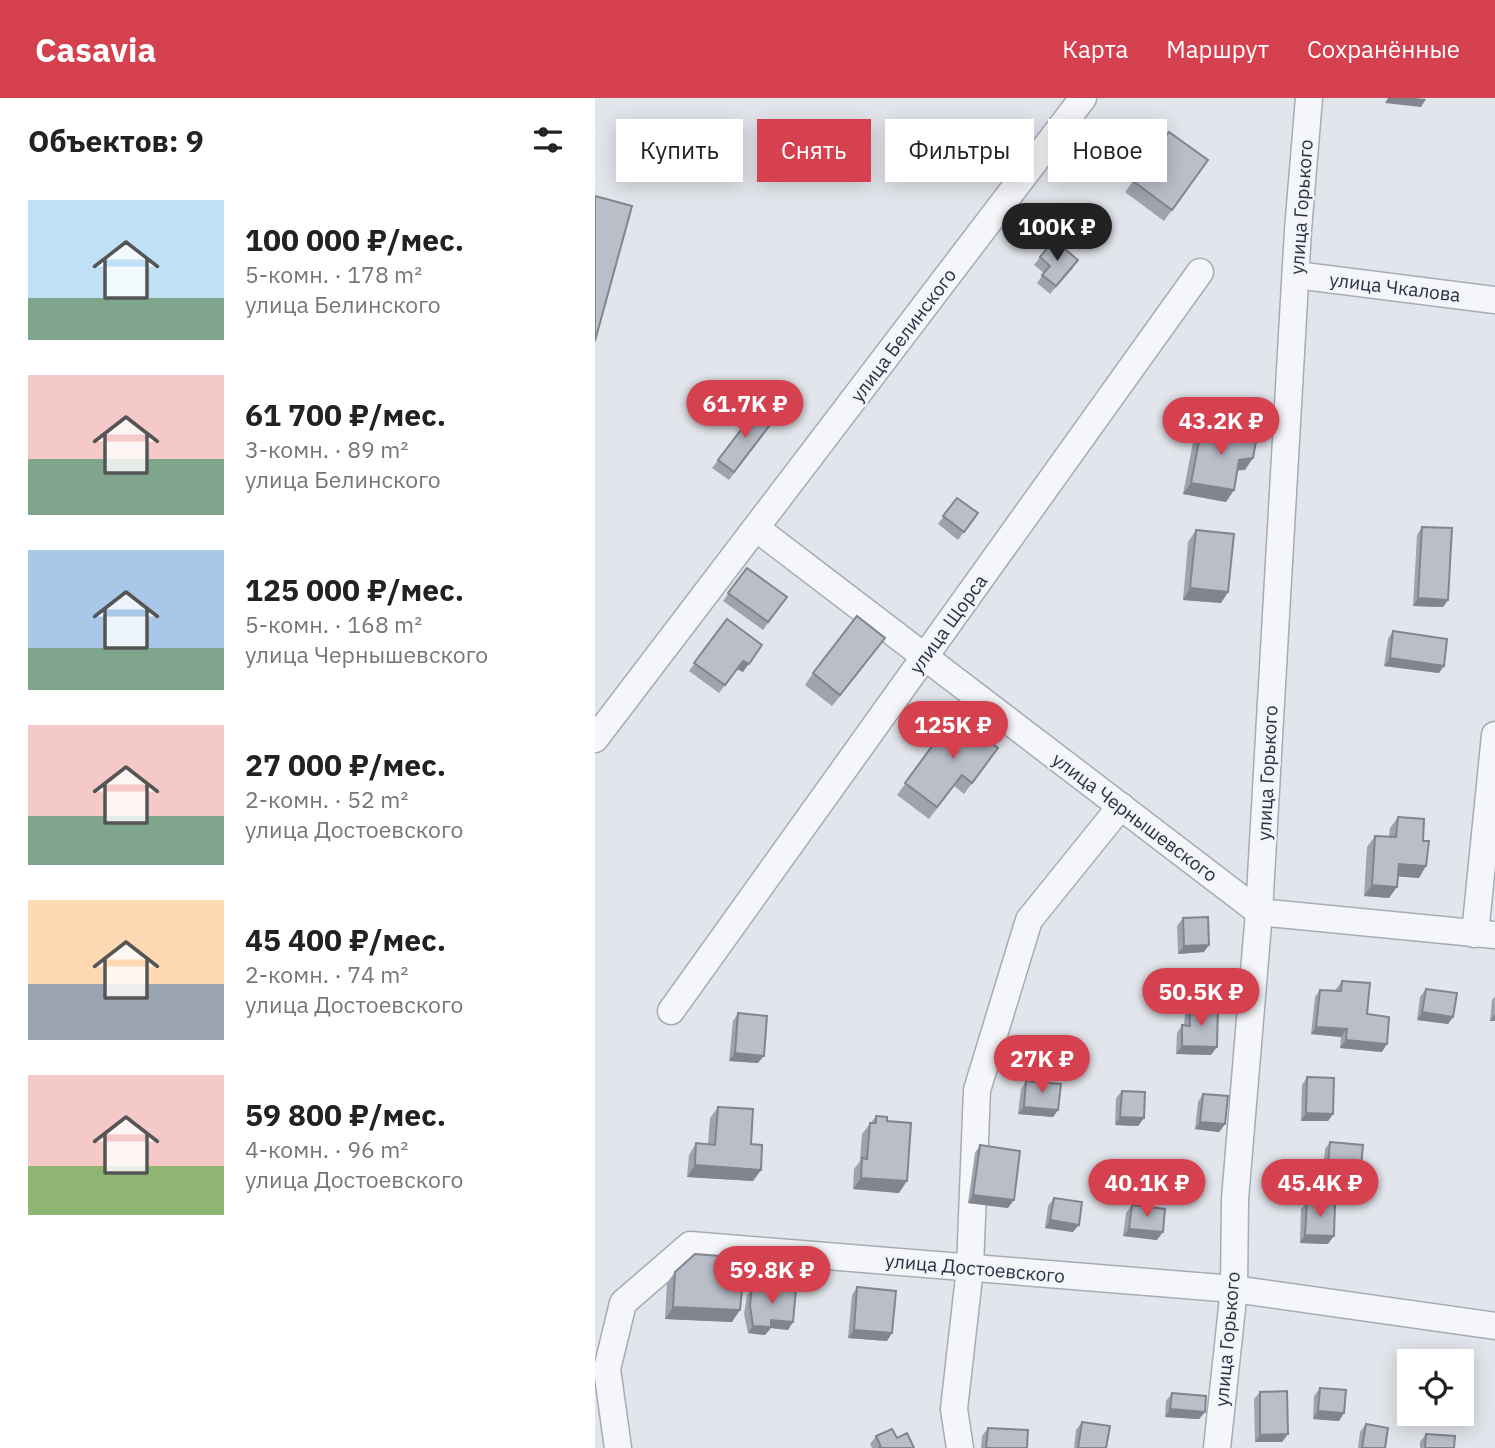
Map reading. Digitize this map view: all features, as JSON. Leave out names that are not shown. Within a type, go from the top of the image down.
[{"type":"street","name":"улица Белинского","points":[[595,739],[1083,98]]},
{"type":"street","name":"улица Горького","points":[[1217,1448],[1234,1289],[1234,1199],[1259,912],[1308,98]]},
{"type":"street","name":"улица Щорса","points":[[671,1011],[1200,272]]},
{"type":"street","name":"улица Чкалова","points":[[1296,275],[1495,300]]},
{"type":"street","name":"улица Чернышевского","points":[[756,528],[1259,912]]},
{"type":"street","points":[[1259,912],[1485,935],[1495,735]]},
{"type":"street","points":[[960,1448],[954,1409],[970,1268],[977,1090],[1029,920],[1121,806]]},
{"type":"street","name":"улица Достоевского","points":[[618,1448],[607,1369],[623,1303],[690,1245],[1234,1289],[1495,1326]]},
{"type":"street","points":[[595,1413],[612,1448]]},
{"type":"building","points":[[1169,132],[1208,160],[1172,210],[1134,182],[1167,182]]},
{"type":"building","points":[[595,196],[632,206],[595,341]]},
{"type":"building","points":[[1054,240],[1078,260],[1056,286],[1042,275],[1050,266],[1040,257]]},
{"type":"building","points":[[757,409],[773,421],[734,472],[718,460]]},
{"type":"building","points":[[1202,425],[1257,436],[1253,458],[1239,460],[1234,490],[1191,483]]},
{"type":"building","points":[[957,498],[978,513],[964,532],[943,516]]},
{"type":"building","points":[[1422,527],[1452,528],[1448,600],[1418,598]]},
{"type":"building","points":[[1196,530],[1234,534],[1228,592],[1190,588]]},
{"type":"building","points":[[747,568],[787,597],[768,622],[728,593]]},
{"type":"building","points":[[857,616],[885,638],[840,695],[813,673]]},
{"type":"building","points":[[727,619],[762,645],[749,664],[743,661],[725,685],[694,663]]},
{"type":"building","points":[[1393,631],[1447,639],[1444,666],[1390,658]]},
{"type":"building","points":[[971,717],[994,734],[989,741],[998,748],[972,783],[962,775],[937,807],[905,783],[944,730],[948,734],[957,722],[964,727]]},
{"type":"building","points":[[1398,817],[1424,819],[1423,841],[1429,841],[1426,866],[1399,864],[1397,887],[1372,885],[1375,836],[1396,837]]},
{"type":"building","points":[[1208,917],[1209,945],[1184,946],[1183,918]]},
{"type":"building","points":[[1342,981],[1370,983],[1367,1014],[1389,1017],[1387,1044],[1346,1040],[1347,1029],[1316,1027],[1320,990],[1341,991]]},
{"type":"building","points":[[1426,989],[1457,993],[1453,1017],[1422,1012]]},
{"type":"building","points":[[1190,1007],[1218,1008],[1217,1047],[1182,1046],[1182,1025],[1190,1026]]},
{"type":"building","points":[[738,1013],[767,1016],[764,1056],[735,1053]]},
{"type":"building","points":[[1307,1077],[1334,1078],[1333,1114],[1306,1113]]},
{"type":"building","points":[[1026,1081],[1061,1084],[1058,1110],[1024,1107]]},
{"type":"building","points":[[1122,1091],[1145,1092],[1144,1118],[1120,1117]]},
{"type":"building","points":[[1203,1094],[1228,1096],[1225,1124],[1200,1122]]},
{"type":"building","points":[[718,1107],[753,1109],[751,1144],[762,1145],[761,1170],[695,1165],[696,1143],[715,1145]]},
{"type":"building","points":[[876,1116],[887,1117],[887,1121],[911,1123],[907,1181],[861,1178],[862,1158],[867,1159],[870,1123],[876,1123]]},
{"type":"building","points":[[1330,1142],[1363,1145],[1360,1178],[1327,1174]]},
{"type":"building","points":[[980,1145],[1020,1151],[1014,1200],[973,1195]]},
{"type":"building","points":[[1054,1198],[1082,1202],[1079,1225],[1050,1220]]},
{"type":"building","points":[[1307,1202],[1335,1203],[1334,1236],[1305,1235]]},
{"type":"building","points":[[1132,1205],[1165,1209],[1163,1232],[1129,1229]]},
{"type":"building","points":[[695,1254],[745,1258],[740,1310],[673,1307],[675,1272]]},
{"type":"building","points":[[752,1287],[796,1289],[793,1322],[771,1320],[771,1327],[753,1326],[750,1306]]},
{"type":"building","points":[[857,1287],[896,1291],[892,1333],[854,1330]]},
{"type":"building","points":[[1320,1388],[1346,1390],[1344,1413],[1318,1411]]},
{"type":"building","points":[[1287,1391],[1288,1434],[1260,1435],[1260,1392]]},
{"type":"building","points":[[1172,1393],[1206,1396],[1205,1412],[1170,1409]]},
{"type":"building","points":[[1082,1422],[1110,1426],[1106,1448],[1078,1448]]},
{"type":"building","points":[[1366,1424],[1388,1428],[1385,1448],[1362,1448]]},
{"type":"building","points":[[988,1428],[1028,1430],[1027,1448],[986,1448]]},
{"type":"building","points":[[892,1429],[897,1438],[907,1433],[914,1448],[878,1448],[881,1447],[876,1436]]},
{"type":"building","points":[[1426,1434],[1455,1436],[1454,1448],[1425,1448]]}]
